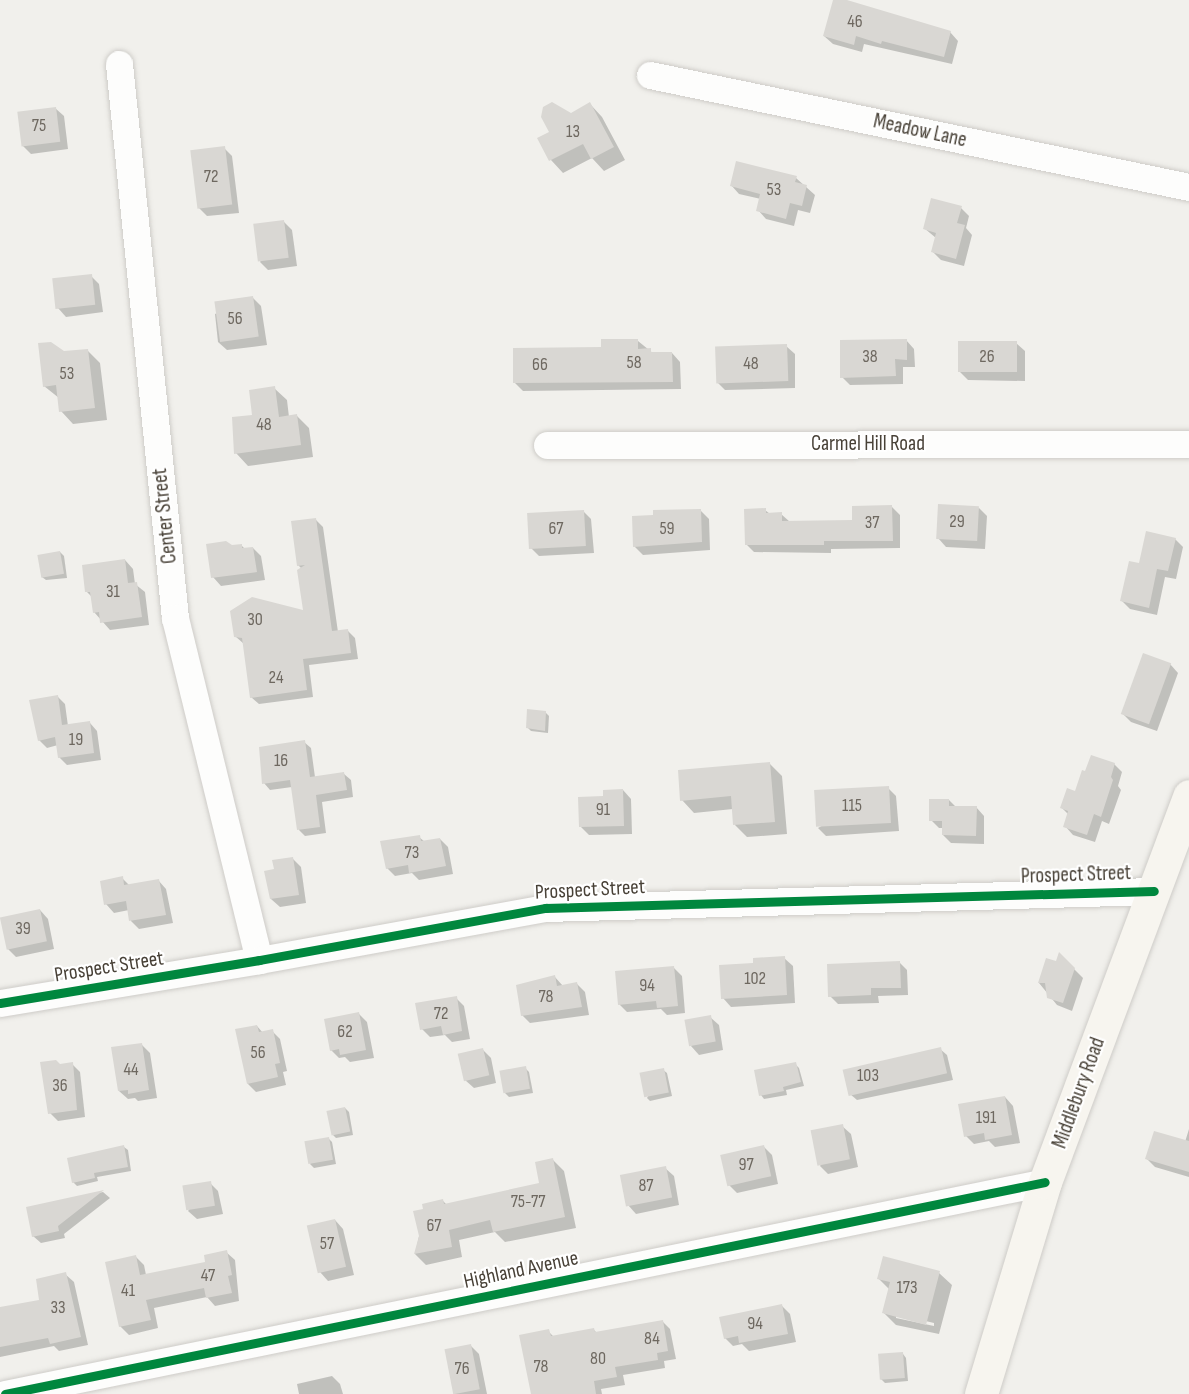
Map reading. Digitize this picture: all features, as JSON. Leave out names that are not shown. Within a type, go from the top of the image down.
[{"type":"street","name":"Center Street","points":[[119,64],[175,618],[259,960]]},
{"type":"street","name":"Meadow Lane","points":[[650,75],[1189,188]]},
{"type":"street","name":"Carmel Hill Road","points":[[547,445],[1189,444]]},
{"type":"street","name":"Middlebury Road","points":[[981,1394],[1045,1182],[1189,796]]},
{"type":"street","name":"Prospect Street","points":[[0,1003],[259,960],[545,908],[1154,891]]},
{"type":"street","name":"Highland Avenue","points":[[4,1394],[1045,1182]]},
{"type":"building","points":[[833,0],[847,0],[951,31],[944,57],[882,41],[881,44],[856,36],[854,45],[823,36]]},
{"type":"building","points":[[552,102],[571,113],[590,102],[614,147],[591,159],[583,144],[549,161],[537,138],[549,132],[541,117],[543,107]]},
{"type":"building","points":[[56,107],[60,142],[22,146],[17,112]]},
{"type":"building","points":[[225,146],[232,205],[197,209],[190,150]]},
{"type":"building","points":[[736,161],[797,176],[795,182],[807,185],[802,206],[790,203],[786,219],[756,211],[760,194],[730,186]]},
{"type":"building","points":[[931,198],[962,206],[957,223],[965,225],[956,259],[931,252],[936,233],[923,229]]},
{"type":"building","points":[[284,220],[289,258],[258,261],[253,224]]},
{"type":"building","points":[[92,274],[95,305],[55,309],[52,278]]},
{"type":"building","points":[[253,296],[259,337],[220,342],[214,301]]},
{"type":"building","points":[[601,339],[638,339],[638,349],[651,348],[651,352],[672,352],[673,382],[513,383],[513,348],[601,347]]},
{"type":"building","points":[[907,339],[907,360],[895,359],[896,376],[840,378],[840,340]]},
{"type":"building","points":[[958,341],[1017,341],[1017,372],[958,372]]},
{"type":"building","points":[[51,342],[64,351],[88,349],[95,408],[59,412],[56,385],[43,387],[38,343]]},
{"type":"building","points":[[787,344],[788,381],[716,383],[715,347]]},
{"type":"building","points":[[275,386],[279,417],[297,414],[301,445],[234,454],[232,417],[252,415],[249,390]]},
{"type":"building","points":[[938,504],[979,506],[977,541],[936,539]]},
{"type":"building","points":[[892,505],[893,541],[824,541],[824,545],[745,545],[744,509],[766,508],[766,513],[782,512],[782,521],[852,520],[852,506]]},
{"type":"building","points":[[701,509],[702,542],[633,547],[632,516],[653,515],[653,510]]},
{"type":"building","points":[[584,510],[586,546],[529,549],[527,513]]},
{"type":"building","points":[[316,518],[332,631],[348,629],[351,653],[303,659],[307,690],[250,698],[242,638],[234,637],[230,611],[252,597],[303,610],[297,570],[305,565],[297,566],[291,521]]},
{"type":"building","points":[[1146,531],[1176,538],[1168,571],[1157,569],[1149,608],[1120,601],[1129,561],[1139,563]]},
{"type":"building","points":[[226,541],[232,545],[242,544],[242,548],[253,547],[257,572],[211,578],[206,544]]},
{"type":"building","points":[[60,551],[64,574],[41,578],[37,555]]},
{"type":"building","points":[[125,559],[128,583],[137,582],[142,617],[100,623],[99,612],[93,613],[90,592],[85,592],[82,565]]},
{"type":"building","points":[[1143,653],[1171,663],[1149,724],[1121,714]]},
{"type":"building","points":[[58,695],[62,725],[90,721],[94,753],[58,758],[55,737],[38,741],[29,700]]},
{"type":"building","points":[[527,709],[546,711],[545,731],[526,728]]},
{"type":"building","points":[[305,740],[310,777],[344,772],[347,790],[316,795],[320,827],[297,830],[290,780],[262,784],[259,747]]},
{"type":"building","points":[[1091,755],[1115,763],[1111,777],[1113,780],[1101,817],[1094,814],[1087,835],[1063,827],[1068,811],[1060,808],[1067,788],[1075,791],[1082,770],[1085,771]]},
{"type":"building","points":[[770,762],[775,822],[733,825],[731,796],[680,801],[678,770]]},
{"type":"building","points":[[889,786],[891,823],[816,827],[814,790]]},
{"type":"building","points":[[623,789],[624,826],[579,827],[578,797],[603,796],[603,790]]},
{"type":"building","points":[[929,799],[949,799],[949,806],[977,806],[976,836],[942,835],[942,821],[929,821]]},
{"type":"building","points":[[420,835],[421,841],[440,838],[446,866],[409,873],[408,865],[386,869],[380,841]]},
{"type":"building","points":[[293,857],[299,895],[270,899],[264,871],[274,869],[272,860]]},
{"type":"building","points":[[123,876],[124,885],[159,879],[166,915],[129,921],[126,901],[104,905],[100,881]]},
{"type":"building","points":[[40,909],[47,941],[7,950],[0,918]]},
{"type":"building","points":[[1059,952],[1075,968],[1063,1003],[1047,998],[1045,983],[1038,983],[1046,958],[1056,961]]},
{"type":"building","points":[[785,956],[787,995],[721,999],[719,965],[753,963],[753,958]]},
{"type":"building","points":[[900,961],[901,988],[871,988],[871,995],[828,997],[827,964]]},
{"type":"building","points":[[674,966],[678,1006],[657,1008],[656,1001],[618,1005],[615,971]]},
{"type":"building","points":[[555,975],[557,986],[577,982],[582,1007],[521,1016],[516,985]]},
{"type":"building","points":[[457,996],[462,1031],[443,1035],[441,1026],[420,1030],[415,1003]]},
{"type":"building","points":[[359,1012],[366,1050],[340,1055],[339,1049],[330,1051],[324,1019]]},
{"type":"building","points":[[711,1015],[716,1042],[689,1046],[684,1020]]},
{"type":"building","points":[[257,1025],[259,1032],[273,1029],[280,1063],[275,1064],[278,1077],[247,1084],[235,1029]]},
{"type":"building","points":[[142,1043],[149,1090],[128,1094],[128,1090],[118,1091],[111,1047]]},
{"type":"building","points":[[941,1047],[947,1073],[849,1096],[843,1070]]},
{"type":"building","points":[[483,1048],[489,1075],[464,1081],[458,1054]]},
{"type":"building","points":[[56,1060],[60,1064],[73,1062],[77,1110],[48,1114],[40,1062]]},
{"type":"building","points":[[796,1062],[801,1082],[783,1087],[784,1091],[759,1096],[754,1070]]},
{"type":"building","points":[[526,1066],[530,1089],[503,1093],[499,1071]]},
{"type":"building","points":[[664,1068],[669,1093],[644,1097],[639,1073]]},
{"type":"building","points":[[1005,1096],[1012,1135],[985,1140],[984,1133],[964,1137],[958,1104]]},
{"type":"building","points":[[345,1107],[350,1131],[332,1135],[326,1111]]},
{"type":"building","points":[[843,1124],[850,1159],[817,1166],[811,1130]]},
{"type":"building","points":[[1154,1131],[1189,1141],[1189,1172],[1145,1159]]},
{"type":"building","points":[[329,1137],[333,1160],[308,1164],[304,1141]]},
{"type":"building","points":[[124,1145],[128,1167],[94,1173],[95,1178],[72,1183],[67,1158]]},
{"type":"building","points":[[764,1145],[771,1176],[727,1186],[720,1155]]},
{"type":"building","points":[[553,1158],[565,1217],[493,1232],[490,1220],[449,1230],[452,1247],[414,1254],[419,1236],[413,1211],[423,1209],[422,1204],[443,1199],[444,1204],[539,1183],[535,1162]]},
{"type":"building","points":[[666,1166],[672,1197],[626,1206],[620,1175]]},
{"type":"building","points":[[211,1181],[215,1206],[186,1210],[182,1186]]},
{"type":"building","points":[[104,1190],[58,1226],[59,1231],[32,1237],[26,1207]]},
{"type":"building","points":[[335,1219],[346,1267],[318,1273],[307,1226]]},
{"type":"building","points":[[227,1250],[232,1275],[228,1276],[232,1293],[206,1298],[204,1288],[146,1300],[151,1320],[119,1327],[105,1262],[136,1255],[140,1275],[205,1262],[204,1255]]},
{"type":"building","points":[[883,1256],[940,1271],[926,1325],[882,1313],[890,1282],[877,1279]]},
{"type":"building","points":[[66,1272],[81,1337],[50,1344],[48,1338],[0,1347],[0,1307],[39,1300],[36,1279]]},
{"type":"building","points":[[782,1304],[788,1334],[739,1343],[738,1336],[724,1339],[719,1317]]},
{"type":"building","points":[[663,1320],[668,1351],[657,1353],[658,1360],[615,1367],[617,1377],[594,1381],[596,1394],[531,1394],[519,1335],[549,1329],[551,1336],[594,1328],[595,1332]]},
{"type":"building","points":[[471,1344],[480,1389],[453,1394],[444,1349]]},
{"type":"building","points":[[903,1352],[905,1378],[880,1380],[878,1354]]},
{"type":"cycle path","points":[[0,1003],[259,960],[545,908],[1154,891]]},
{"type":"cycle path","points":[[5,1394],[1045,1182]]}]
